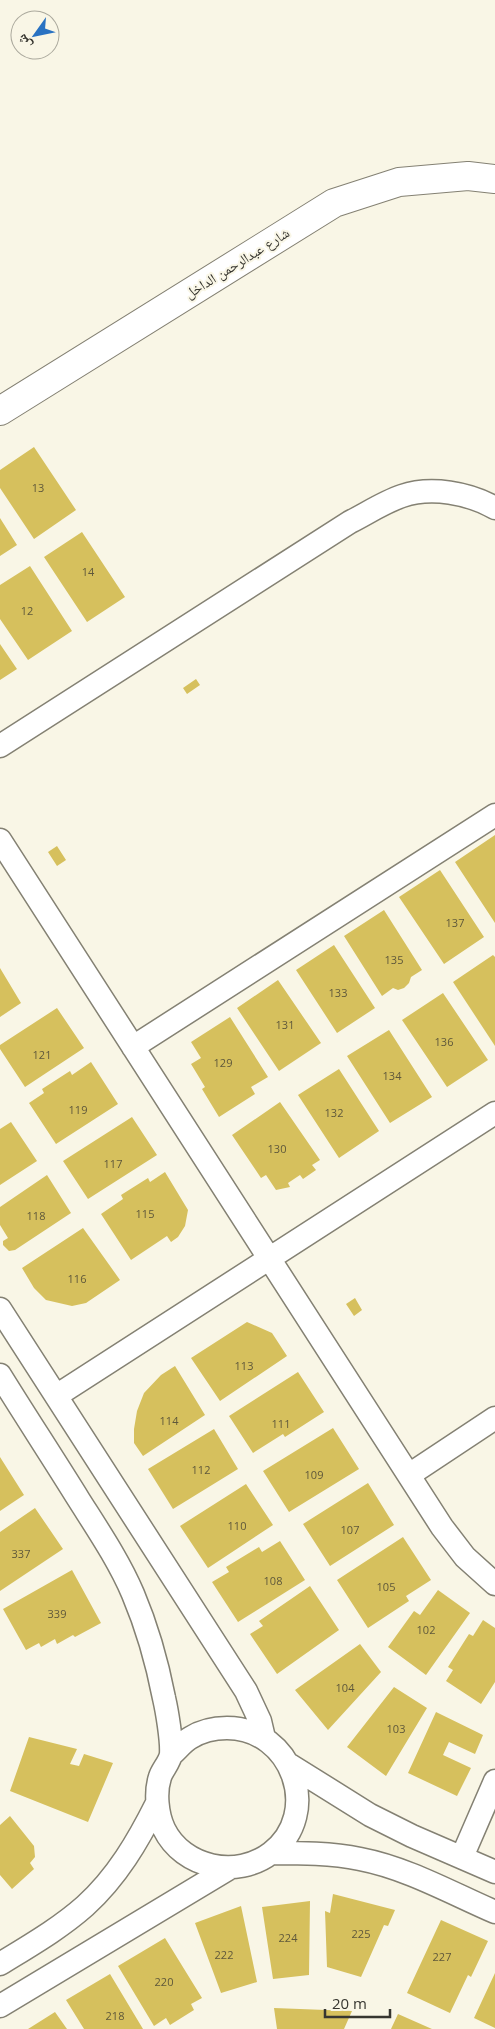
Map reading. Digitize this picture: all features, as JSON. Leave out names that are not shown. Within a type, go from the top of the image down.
[{"type":"street","name":"شارع عبدالرحمن الداخل","points":[[0,412],[334,203],[399,182],[468,176],[495,179]]},
{"type":"street","points":[[0,746],[350,522],[402,496],[434,491],[461,494],[495,508]]},
{"type":"street","points":[[133,1047],[495,815]]},
{"type":"street","points":[[0,840],[442,1527],[465,1557],[495,1584]]},
{"type":"street","points":[[56,1396],[495,1114]]},
{"type":"street","points":[[0,1309],[246,1691],[254,1706],[264,1738]]},
{"type":"street","points":[[0,1375],[106,1544],[133,1593],[152,1646],[165,1700],[171,1755]]},
{"type":"street","points":[[409,1474],[495,1418]]},
{"type":"street","points":[[0,1964],[53,1931],[85,1905],[114,1875],[138,1840],[157,1803],[160,1778],[171,1755],[190,1738],[214,1728],[240,1728],[264,1738],[279,1750],[290,1765],[297,1788],[296,1812],[288,1835],[272,1853],[251,1865],[228,1869],[202,1864],[180,1850],[164,1829],[157,1803]]},
{"type":"street","points":[[290,1765],[370,1815],[495,1872]]},
{"type":"street","points":[[462,1857],[495,1781]]},
{"type":"street","points":[[272,1853],[316,1853],[360,1859],[403,1871],[495,1912]]},
{"type":"street","points":[[0,2006],[228,1869]]},
{"type":"building","points":[[34,447],[76,510],[34,539],[0,488],[0,470]]},
{"type":"building","points":[[0,518],[17,545],[0,556]]},
{"type":"building","points":[[82,532],[125,597],[87,622],[44,557]]},
{"type":"building","points":[[30,566],[72,631],[28,660],[0,619],[0,585]]},
{"type":"building","points":[[0,644],[17,669],[0,680]]},
{"type":"building","points":[[196,679],[200,685],[187,694],[183,688]]},
{"type":"building","points":[[495,835],[495,923],[455,862]]},
{"type":"building","points":[[57,846],[66,860],[57,866],[48,852]]},
{"type":"building","points":[[440,870],[484,937],[444,964],[399,897]]},
{"type":"building","points":[[384,910],[422,970],[411,977],[409,983],[404,988],[398,990],[393,988],[382,996],[344,936]]},
{"type":"building","points":[[334,945],[375,1008],[337,1033],[296,970]]},
{"type":"building","points":[[493,955],[495,957],[495,1046],[453,982]]},
{"type":"building","points":[[0,968],[21,1003],[0,1017]]},
{"type":"building","points":[[278,980],[321,1043],[279,1071],[237,1008]]},
{"type":"building","points":[[443,993],[488,1060],[447,1087],[402,1020]]},
{"type":"building","points":[[57,1008],[84,1048],[25,1087],[0,1049],[0,1045]]},
{"type":"building","points":[[230,1017],[268,1077],[251,1087],[255,1094],[219,1117],[202,1089],[205,1087],[191,1064],[201,1058],[191,1042]]},
{"type":"building","points":[[389,1030],[432,1097],[390,1123],[347,1056]]},
{"type":"building","points":[[91,1062],[118,1104],[56,1144],[29,1103],[44,1093],[42,1089],[70,1071],[72,1075]]},
{"type":"building","points":[[339,1069],[379,1131],[339,1158],[298,1095]]},
{"type":"building","points":[[280,1102],[320,1160],[312,1165],[316,1170],[303,1179],[300,1175],[288,1183],[290,1187],[276,1190],[266,1175],[261,1178],[232,1135]]},
{"type":"building","points":[[132,1117],[157,1155],[88,1199],[63,1161]]},
{"type":"building","points":[[11,1122],[37,1161],[0,1185],[0,1129]]},
{"type":"building","points":[[165,1172],[188,1210],[185,1226],[178,1237],[171,1242],[167,1236],[131,1260],[101,1214],[123,1199],[121,1195],[148,1178],[150,1182]]},
{"type":"building","points":[[47,1175],[71,1213],[15,1250],[9,1251],[3,1245],[3,1241],[8,1238],[0,1225],[0,1207]]},
{"type":"building","points":[[83,1228],[120,1280],[86,1303],[72,1306],[46,1300],[34,1288],[22,1268]]},
{"type":"building","points":[[355,1298],[362,1310],[354,1316],[346,1304]]},
{"type":"building","points":[[247,1322],[272,1333],[287,1356],[220,1401],[191,1358]]},
{"type":"building","points":[[175,1366],[205,1415],[143,1456],[134,1443],[137,1411],[144,1393],[161,1375]]},
{"type":"building","points":[[298,1372],[324,1412],[285,1437],[283,1434],[253,1453],[229,1416]]},
{"type":"building","points":[[333,1428],[359,1469],[289,1512],[263,1471]]},
{"type":"building","points":[[214,1429],[238,1469],[173,1509],[148,1469]]},
{"type":"building","points":[[0,1457],[24,1495],[0,1511]]},
{"type":"building","points":[[368,1483],[394,1525],[330,1566],[303,1524]]},
{"type":"building","points":[[246,1484],[273,1525],[208,1568],[180,1526]]},
{"type":"building","points":[[35,1508],[63,1549],[0,1591],[0,1532]]},
{"type":"building","points":[[403,1537],[431,1580],[406,1596],[409,1601],[368,1628],[337,1580]]},
{"type":"building","points":[[280,1541],[305,1580],[238,1622],[212,1582],[229,1572],[226,1567],[259,1547],[262,1552]]},
{"type":"building","points":[[72,1570],[101,1623],[57,1644],[55,1639],[41,1647],[39,1643],[26,1650],[3,1609]]},
{"type":"building","points":[[310,1586],[339,1630],[277,1674],[250,1634],[263,1626],[259,1621]]},
{"type":"building","points":[[438,1590],[470,1613],[426,1675],[388,1647],[414,1611],[420,1615]]},
{"type":"building","points":[[483,1620],[495,1628],[495,1682],[481,1704],[446,1681],[453,1670],[448,1667],[469,1634],[473,1636]]},
{"type":"building","points":[[360,1644],[381,1672],[328,1730],[295,1690]]},
{"type":"building","points":[[394,1687],[427,1708],[386,1776],[347,1747]]},
{"type":"building","points":[[436,1712],[483,1735],[475,1754],[449,1742],[443,1755],[471,1768],[457,1796],[408,1773]]},
{"type":"building","points":[[29,1737],[77,1749],[70,1764],[79,1766],[84,1754],[113,1763],[88,1822],[10,1791]]},
{"type":"building","points":[[10,1816],[34,1846],[35,1857],[30,1863],[34,1869],[12,1889],[0,1875],[0,1825]]},
{"type":"building","points":[[333,1894],[395,1910],[388,1926],[384,1925],[361,1977],[327,1967],[325,1911],[330,1913]]},
{"type":"building","points":[[310,1901],[309,1975],[273,1979],[262,1907]]},
{"type":"building","points":[[241,1906],[257,1982],[221,1993],[195,1923]]},
{"type":"building","points":[[441,1920],[488,1941],[471,1977],[468,1975],[450,2013],[407,1993]]},
{"type":"building","points":[[165,1938],[202,1998],[191,2004],[194,2010],[170,2025],[166,2018],[154,2026],[118,1966]]},
{"type":"building","points":[[495,1973],[495,2028],[474,2018]]},
{"type":"building","points":[[110,1974],[143,2029],[84,2029],[66,2000]]},
{"type":"building","points":[[274,2008],[352,2011],[344,2029],[277,2029]]},
{"type":"building","points":[[55,2012],[67,2029],[28,2029]]},
{"type":"building","points":[[398,2014],[432,2029],[391,2029]]}]
